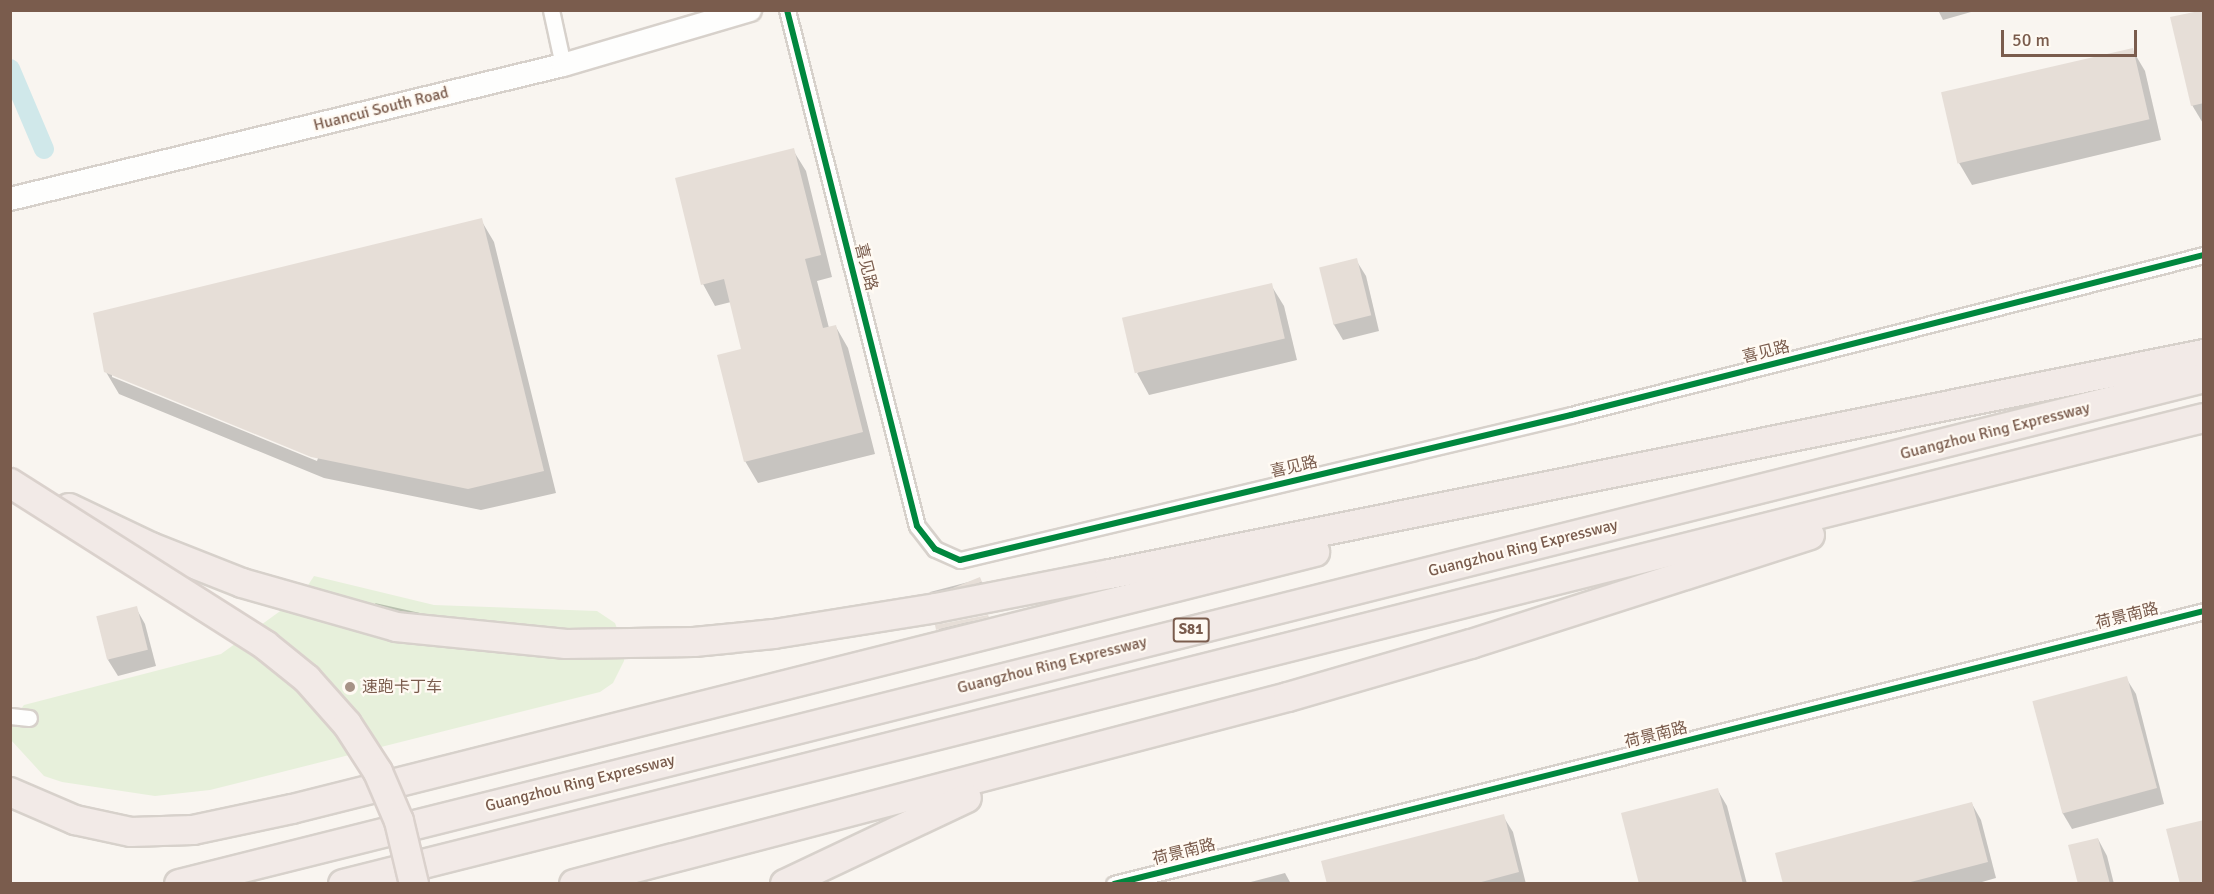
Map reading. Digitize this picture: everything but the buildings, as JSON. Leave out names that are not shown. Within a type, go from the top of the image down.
[{"type":"highway","points":[[10,475],[151,547],[242,583],[324,610],[396,627],[449,635],[610,645],[733,639],[936,608],[2204,354]]},
{"type":"highway","name":"Guangzhou Ring Expressway","points":[[179,884],[2204,378]]},
{"type":"highway","points":[[574,884],[1131,740],[1471,644],[1922,500],[2204,420]]},
{"type":"highway","name":"S81","points":[[343,884],[2204,420]]},
{"type":"highway","points":[[10,792],[75,820],[131,832],[194,830],[424,775],[1715,452]]},
{"type":"highway","points":[[10,483],[256,640],[307,679],[347,723],[378,772],[399,821],[414,884]]},
{"type":"highway","points":[[785,884],[860,846],[996,786],[1131,740]]},
{"type":"street","points":[[551,10],[563,65]]},
{"type":"street","name":"Huancui South Road","points":[[10,199],[563,65],[750,10]]},
{"type":"street","name":"喜见路","points":[[787,10],[917,526],[935,549],[960,560],[1559,418],[2204,255]]},
{"type":"street","name":"荷景南路","points":[[1114,884],[2204,611]]},
{"type":"street","points":[[10,716],[29,718]]},
{"type":"green space","name":"速跑卡丁车","points":[[314,576],[434,605],[597,611],[615,623],[625,651],[624,661],[613,683],[600,692],[210,790],[155,796],[62,782],[44,776],[11,740],[11,721],[24,705],[221,654],[301,596]]},
{"type":"waterway","points":[[10,69],[44,149]]},
{"type":"cycle path","points":[[787,10],[917,526],[935,549],[960,560],[1571,415],[2204,255]]},
{"type":"cycle path","points":[[1114,884],[2204,611]]},
{"type":"place","name":"速跑卡丁车","points":[[350,687]]}]
